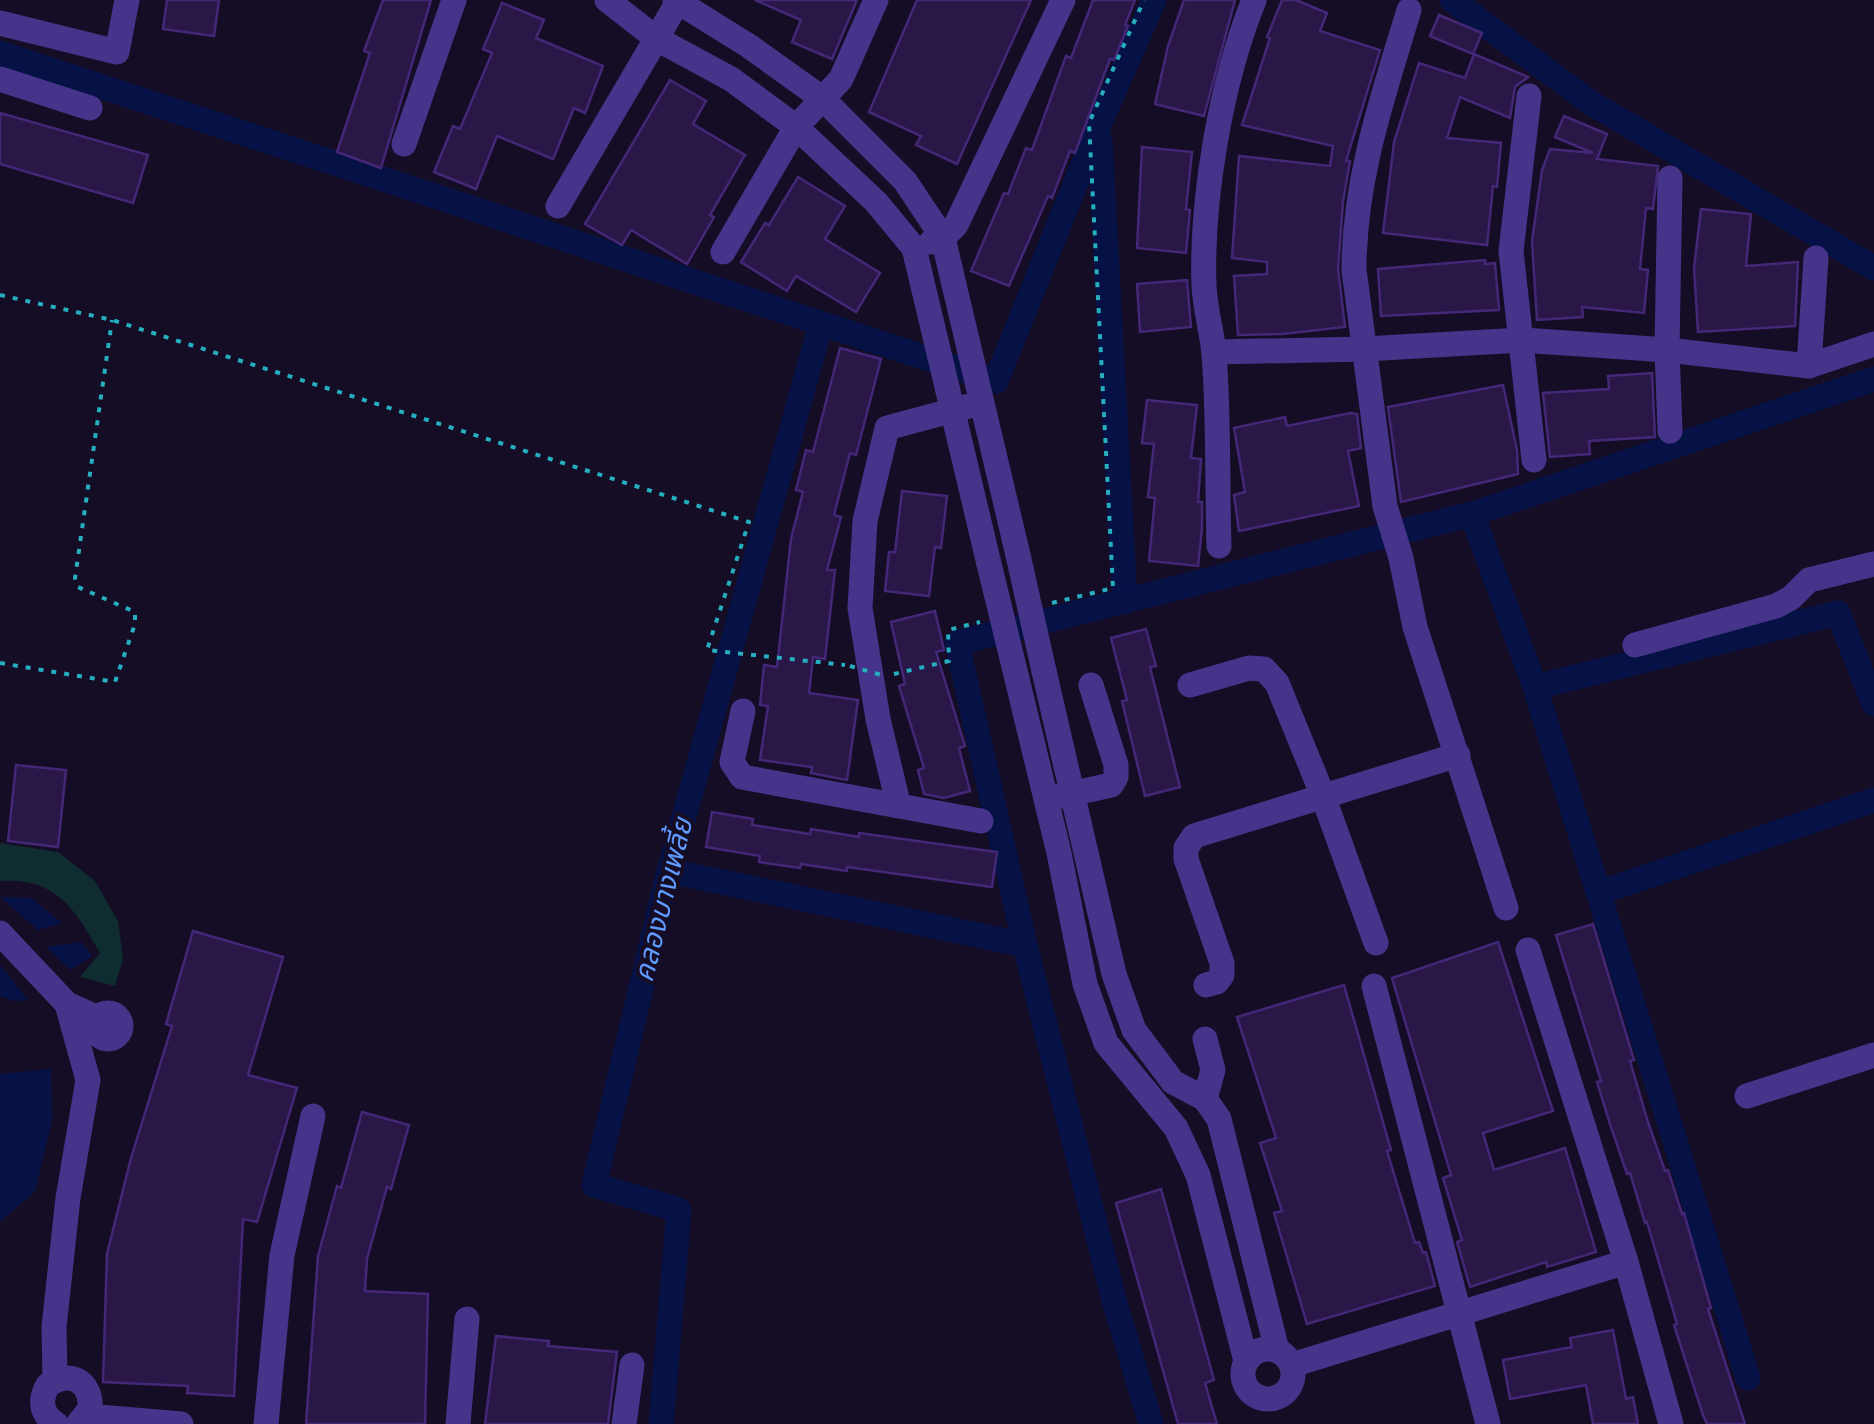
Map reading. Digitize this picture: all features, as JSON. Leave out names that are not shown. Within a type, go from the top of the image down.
[{"type":"street","points":[[0,23],[117,52],[127,0]]},
{"type":"street","points":[[404,144],[454,0]]},
{"type":"street","points":[[558,206],[657,38],[677,1],[823,99],[905,181],[943,238],[962,306],[1114,974],[1134,1030],[1173,1082],[1206,1099],[1219,1120],[1284,1358],[1294,1373],[1276,1412],[1250,1392],[1242,1376],[1246,1360],[1198,1175],[1176,1128],[1106,1043],[1090,999],[914,248],[876,202],[796,128],[731,79],[657,38],[607,0]]},
{"type":"street","points":[[723,252],[796,128],[841,79],[876,0]]},
{"type":"street","points":[[914,248],[943,238],[956,225],[1063,0]]},
{"type":"street","points":[[1219,546],[1214,352],[1204,288],[1206,226],[1218,130],[1241,32],[1254,0]]},
{"type":"street","points":[[1410,10],[1370,140],[1358,199],[1354,270],[1385,506],[1401,558],[1415,627],[1506,908]]},
{"type":"street","points":[[0,80],[90,108]]},
{"type":"street","points":[[1529,96],[1511,251],[1534,460]]},
{"type":"street","points":[[1670,178],[1670,431]]},
{"type":"street","points":[[1809,366],[1816,258]]},
{"type":"street","points":[[1214,352],[1522,340],[1667,350],[1809,366],[1874,344]]},
{"type":"street","points":[[898,803],[878,719],[860,608],[866,520],[886,428],[951,400],[982,394]]},
{"type":"street","points":[[1635,645],[1776,606],[1809,580],[1874,564]]},
{"type":"street","points":[[1190,685],[1249,668],[1264,669],[1277,683],[1376,943]]},
{"type":"street","points":[[1046,799],[1111,785],[1116,777],[1116,765],[1091,685]]},
{"type":"street","points":[[743,711],[732,762],[742,777],[981,820]]},
{"type":"street","points":[[1206,985],[1217,982],[1222,975],[1222,963],[1186,859],[1186,848],[1194,836],[1458,754]]},
{"type":"street","points":[[0,933],[67,1004],[103,1028],[88,1080],[68,1198],[54,1327],[55,1380]]},
{"type":"street","points":[[1528,950],[1626,1262],[1671,1424]]},
{"type":"street","points":[[1374,986],[1488,1424]]},
{"type":"street","points":[[67,1004],[88,1080]]},
{"type":"street","points":[[1204,1038],[1213,1070],[1206,1099]]},
{"type":"street","points":[[1746,1096],[1874,1055]]},
{"type":"street","points":[[266,1424],[282,1255],[313,1116]]},
{"type":"street","points":[[1246,1360],[1258,1350],[1284,1358],[1459,1314],[1626,1262]]},
{"type":"street","points":[[458,1424],[467,1319]]},
{"type":"street","points":[[624,1424],[632,1364]]},
{"type":"street","points":[[56,1424],[47,1417],[42,1400],[48,1385],[72,1377],[86,1386],[92,1401],[82,1420],[181,1424]]},
{"type":"path","points":[[1039,607],[1112,588],[1089,123],[1144,0]]},
{"type":"path","points":[[0,295],[112,320],[748,522],[707,650],[850,666],[885,676],[949,661],[948,630],[984,621]]},
{"type":"path","points":[[0,663],[115,682],[135,624],[136,612],[78,587],[75,578],[112,320]]},
{"type":"green space","points":[[0,843],[58,852],[95,881],[118,921],[123,959],[115,986],[80,977],[100,953],[62,899],[36,884],[0,881]]},
{"type":"shaded area","points":[[0,897],[31,898],[62,923],[38,930]]},
{"type":"shaded area","points":[[81,942],[92,956],[71,970],[46,947]]},
{"type":"shaded area","points":[[0,965],[29,1000],[14,1001],[0,996]]},
{"type":"shaded area","points":[[51,1069],[52,1121],[35,1191],[0,1222],[0,1074]]},
{"type":"building","points":[[167,0],[219,0],[214,36],[163,29]]},
{"type":"building","points":[[383,0],[431,0],[381,168],[337,152],[370,53],[364,51]]},
{"type":"building","points":[[755,0],[857,0],[832,59],[792,42],[801,20]]},
{"type":"building","points":[[917,0],[1031,0],[957,164],[916,145],[921,136],[869,112]]},
{"type":"building","points":[[1093,0],[1135,0],[1075,153],[1070,151],[1009,286],[971,271],[1026,148],[1032,150],[1066,56],[1071,58]]},
{"type":"building","points":[[1184,0],[1235,0],[1204,116],[1155,104],[1168,46]]},
{"type":"building","points":[[1282,0],[1296,0],[1327,13],[1320,31],[1380,50],[1346,161],[1350,161],[1338,269],[1345,327],[1238,335],[1234,276],[1267,274],[1267,262],[1232,258],[1239,156],[1330,166],[1333,146],[1242,125],[1270,38],[1267,37]]},
{"type":"building","points":[[502,3],[544,20],[536,38],[603,66],[585,113],[574,108],[553,159],[497,136],[476,189],[434,172],[453,126],[460,129],[492,53],[483,49]]},
{"type":"building","points":[[1439,15],[1482,33],[1473,54],[1430,36]]},
{"type":"building","points":[[1474,54],[1528,77],[1515,87],[1510,118],[1460,97],[1447,138],[1501,143],[1487,245],[1383,233],[1394,142],[1419,63],[1465,78]]},
{"type":"building","points":[[670,80],[706,101],[693,124],[745,155],[687,264],[631,230],[622,245],[585,224]]},
{"type":"building","points":[[0,113],[148,155],[133,203],[0,164]]},
{"type":"building","points":[[1564,116],[1607,134],[1597,159],[1658,166],[1653,209],[1646,208],[1640,269],[1648,270],[1644,313],[1582,307],[1583,317],[1537,320],[1532,241],[1542,170],[1550,149],[1593,153],[1555,137]]},
{"type":"building","points":[[1142,147],[1192,152],[1186,253],[1137,248]]},
{"type":"building","points":[[798,177],[845,206],[825,239],[880,273],[856,312],[796,276],[787,291],[741,262]]},
{"type":"building","points":[[1701,209],[1751,214],[1746,266],[1798,262],[1795,326],[1698,332],[1694,268]]},
{"type":"building","points":[[1485,260],[1485,264],[1495,263],[1499,310],[1381,316],[1378,269]]},
{"type":"building","points":[[1187,280],[1191,327],[1140,332],[1137,284]]},
{"type":"building","points":[[840,348],[881,359],[856,455],[850,453],[834,515],[841,517],[827,570],[835,570],[825,659],[813,657],[809,693],[858,700],[847,780],[811,773],[812,767],[760,760],[768,706],[760,705],[764,665],[777,667],[791,539],[803,492],[796,490],[806,450],[813,452]]},
{"type":"building","points":[[1652,373],[1655,437],[1589,441],[1590,454],[1550,457],[1543,393],[1609,389],[1608,376]]},
{"type":"building","points":[[1503,385],[1517,450],[1518,474],[1401,502],[1388,407]]},
{"type":"building","points":[[1147,400],[1197,405],[1191,458],[1201,459],[1198,566],[1149,561],[1155,498],[1148,497],[1154,444],[1142,443]]},
{"type":"building","points":[[1357,414],[1361,448],[1348,451],[1359,506],[1239,531],[1234,495],[1245,492],[1234,428],[1285,417],[1287,426]]},
{"type":"building","points":[[902,491],[947,496],[941,548],[935,547],[929,596],[885,591],[889,552],[895,552]]},
{"type":"building","points":[[935,611],[944,650],[936,652],[965,746],[959,748],[970,791],[944,798],[924,794],[918,770],[924,768],[899,686],[905,684],[891,622]]},
{"type":"building","points":[[1146,629],[1156,666],[1150,667],[1180,787],[1145,796],[1111,638]]},
{"type":"building","points":[[16,765],[66,770],[58,847],[8,841]]},
{"type":"building","points":[[712,812],[753,819],[752,825],[810,834],[811,829],[859,837],[859,833],[997,852],[992,887],[847,867],[847,871],[759,862],[760,856],[706,847]]},
{"type":"building","points":[[1593,924],[1634,1060],[1630,1061],[1648,1122],[1684,1213],[1711,1308],[1708,1309],[1745,1424],[1707,1424],[1703,1415],[1647,1222],[1597,1082],[1601,1081],[1556,935]]},
{"type":"building","points":[[193,931],[283,957],[248,1075],[297,1088],[257,1222],[243,1219],[234,1396],[187,1393],[188,1386],[103,1382],[107,1254],[131,1158],[172,1026],[166,1024]]},
{"type":"building","points":[[1498,942],[1553,1111],[1483,1133],[1494,1170],[1565,1148],[1596,1252],[1547,1267],[1546,1262],[1470,1287],[1457,1242],[1462,1240],[1443,1178],[1451,1175],[1392,978]]},
{"type":"building","points":[[1344,985],[1391,1150],[1387,1151],[1415,1243],[1419,1242],[1423,1253],[1426,1252],[1435,1286],[1307,1324],[1274,1213],[1282,1211],[1260,1143],[1276,1138],[1237,1017]]},
{"type":"building","points":[[362,1112],[409,1125],[367,1259],[365,1291],[428,1294],[425,1424],[306,1424],[318,1256]]},
{"type":"building","points":[[1161,1189],[1214,1380],[1205,1383],[1217,1424],[1178,1424],[1116,1203]]},
{"type":"building","points":[[1613,1330],[1626,1399],[1633,1397],[1638,1424],[1593,1424],[1586,1385],[1510,1399],[1503,1360],[1572,1347],[1570,1338]]},
{"type":"building","points":[[496,1336],[549,1341],[548,1346],[617,1352],[608,1424],[485,1424]]},
{"type":"waterway","points":[[0,53],[996,381],[1154,0]]},
{"type":"waterway","points":[[1452,0],[1591,103],[1874,268]]},
{"type":"waterway","points":[[1100,140],[1125,602]]},
{"type":"waterway","name":"คลองบางเพลี้ย","points":[[661,1424],[679,1210],[594,1185],[669,871],[821,324]]},
{"type":"waterway","points":[[1151,1424],[1114,1300],[1025,945],[957,643],[1472,514],[1874,379]]},
{"type":"waterway","points":[[1472,514],[1535,687],[1748,1378]]},
{"type":"waterway","points":[[1535,687],[1838,613],[1874,704]]},
{"type":"waterway","points":[[1598,893],[1874,800]]},
{"type":"waterway","points":[[669,871],[1025,945]]}]
